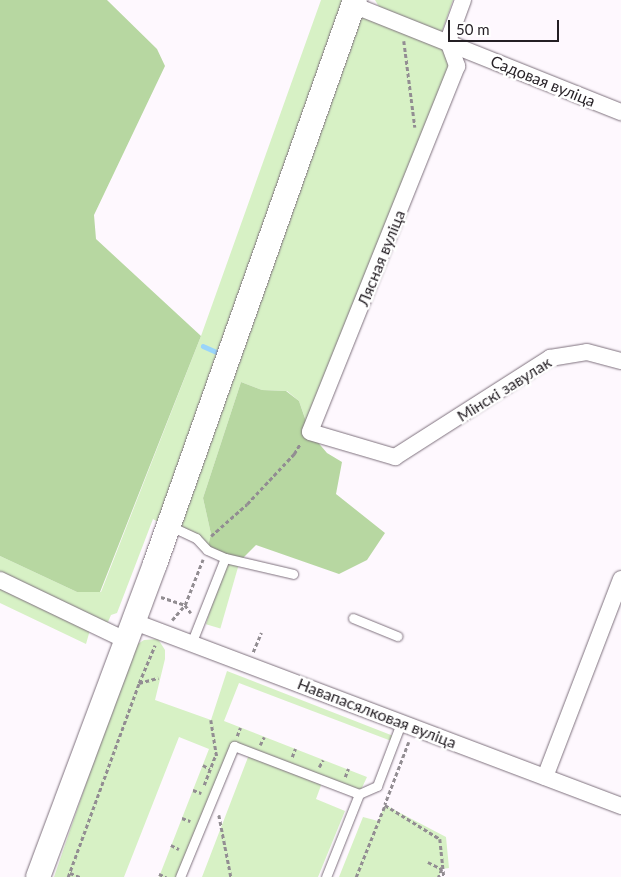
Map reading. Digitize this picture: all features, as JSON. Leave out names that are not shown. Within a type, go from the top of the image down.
[{"type":"main road","points":[[38,877],[145,591],[354,2]]},
{"type":"street","points":[[448,41],[463,0]]},
{"type":"street","name":"Садовая вуліца","points":[[354,2],[402,24],[621,112]]},
{"type":"street","name":"Лясная вуліца","points":[[310,432],[457,66],[448,41]]},
{"type":"street","name":"Мінскі завулак","points":[[310,432],[396,457],[550,358],[587,352],[621,361]]},
{"type":"street","points":[[545,777],[621,579]]},
{"type":"street","name":"Навапасялковая вуліца","points":[[0,580],[129,631],[160,633],[191,644],[621,806]]},
{"type":"lane","points":[[168,525],[196,538],[206,553],[293,574]]},
{"type":"lane","points":[[191,644],[225,558]]},
{"type":"lane","points":[[353,618],[397,636]]},
{"type":"lane","points":[[326,877],[359,794],[377,786],[401,723]]},
{"type":"lane","points":[[180,877],[234,746],[359,794]]},
{"type":"path","points":[[402,24],[416,136]]},
{"type":"path","points":[[68,877],[139,683],[160,633],[185,606],[212,534],[247,504],[294,454],[305,435],[310,432]]},
{"type":"path","points":[[145,591],[185,606],[202,617]]},
{"type":"path","points":[[248,665],[261,632]]},
{"type":"path","points":[[139,683],[158,678]]},
{"type":"path","points":[[211,720],[215,732]]},
{"type":"path","points":[[356,877],[408,742]]},
{"type":"path","points":[[203,765],[210,768]]},
{"type":"path","points":[[218,786],[220,831],[231,877]]},
{"type":"path","points":[[193,790],[201,793]]},
{"type":"path","points":[[385,805],[440,839],[444,877]]},
{"type":"path","points":[[182,818],[190,821]]},
{"type":"path","points":[[171,845],[179,849]]},
{"type":"path","points":[[428,862],[442,869]]},
{"type":"path","points":[[439,877],[442,869]]},
{"type":"path","points":[[70,873],[80,877]]},
{"type":"path","points":[[160,874],[166,877]]},
{"type":"green space","points":[[0,0],[107,0],[157,49],[165,66],[94,215],[96,239],[201,336],[100,592],[77,592],[0,556]]},
{"type":"green space","points":[[321,0],[355,0],[448,41],[457,66],[310,432],[299,401],[287,391],[262,390],[241,382],[203,498],[211,534],[207,550],[153,519],[117,613],[111,615],[105,629],[92,623],[86,644],[0,603],[0,556],[77,592],[101,592],[201,336]]},
{"type":"green space","points":[[375,0],[453,0],[440,37],[382,12]]},
{"type":"green space","points":[[241,382],[262,390],[286,391],[299,401],[310,433],[327,453],[342,462],[336,494],[385,533],[367,560],[339,574],[256,545],[239,562],[207,550],[211,534],[203,498]]},
{"type":"green space","points":[[225,558],[239,562],[220,628],[206,624]]},
{"type":"green space","points":[[158,639],[165,650],[165,659],[155,700],[211,720],[227,671],[396,737],[394,742],[239,683],[224,721],[367,777],[359,794],[323,780],[316,799],[345,811],[318,877],[202,877],[250,752],[234,746],[180,877],[159,877],[209,749],[179,737],[124,877],[54,877],[133,647],[144,640]]},
{"type":"green space","points":[[385,805],[446,837],[449,868],[442,869],[439,877],[339,877],[363,817],[378,821]]},
{"type":"waterway","points":[[203,346],[221,354]]}]
